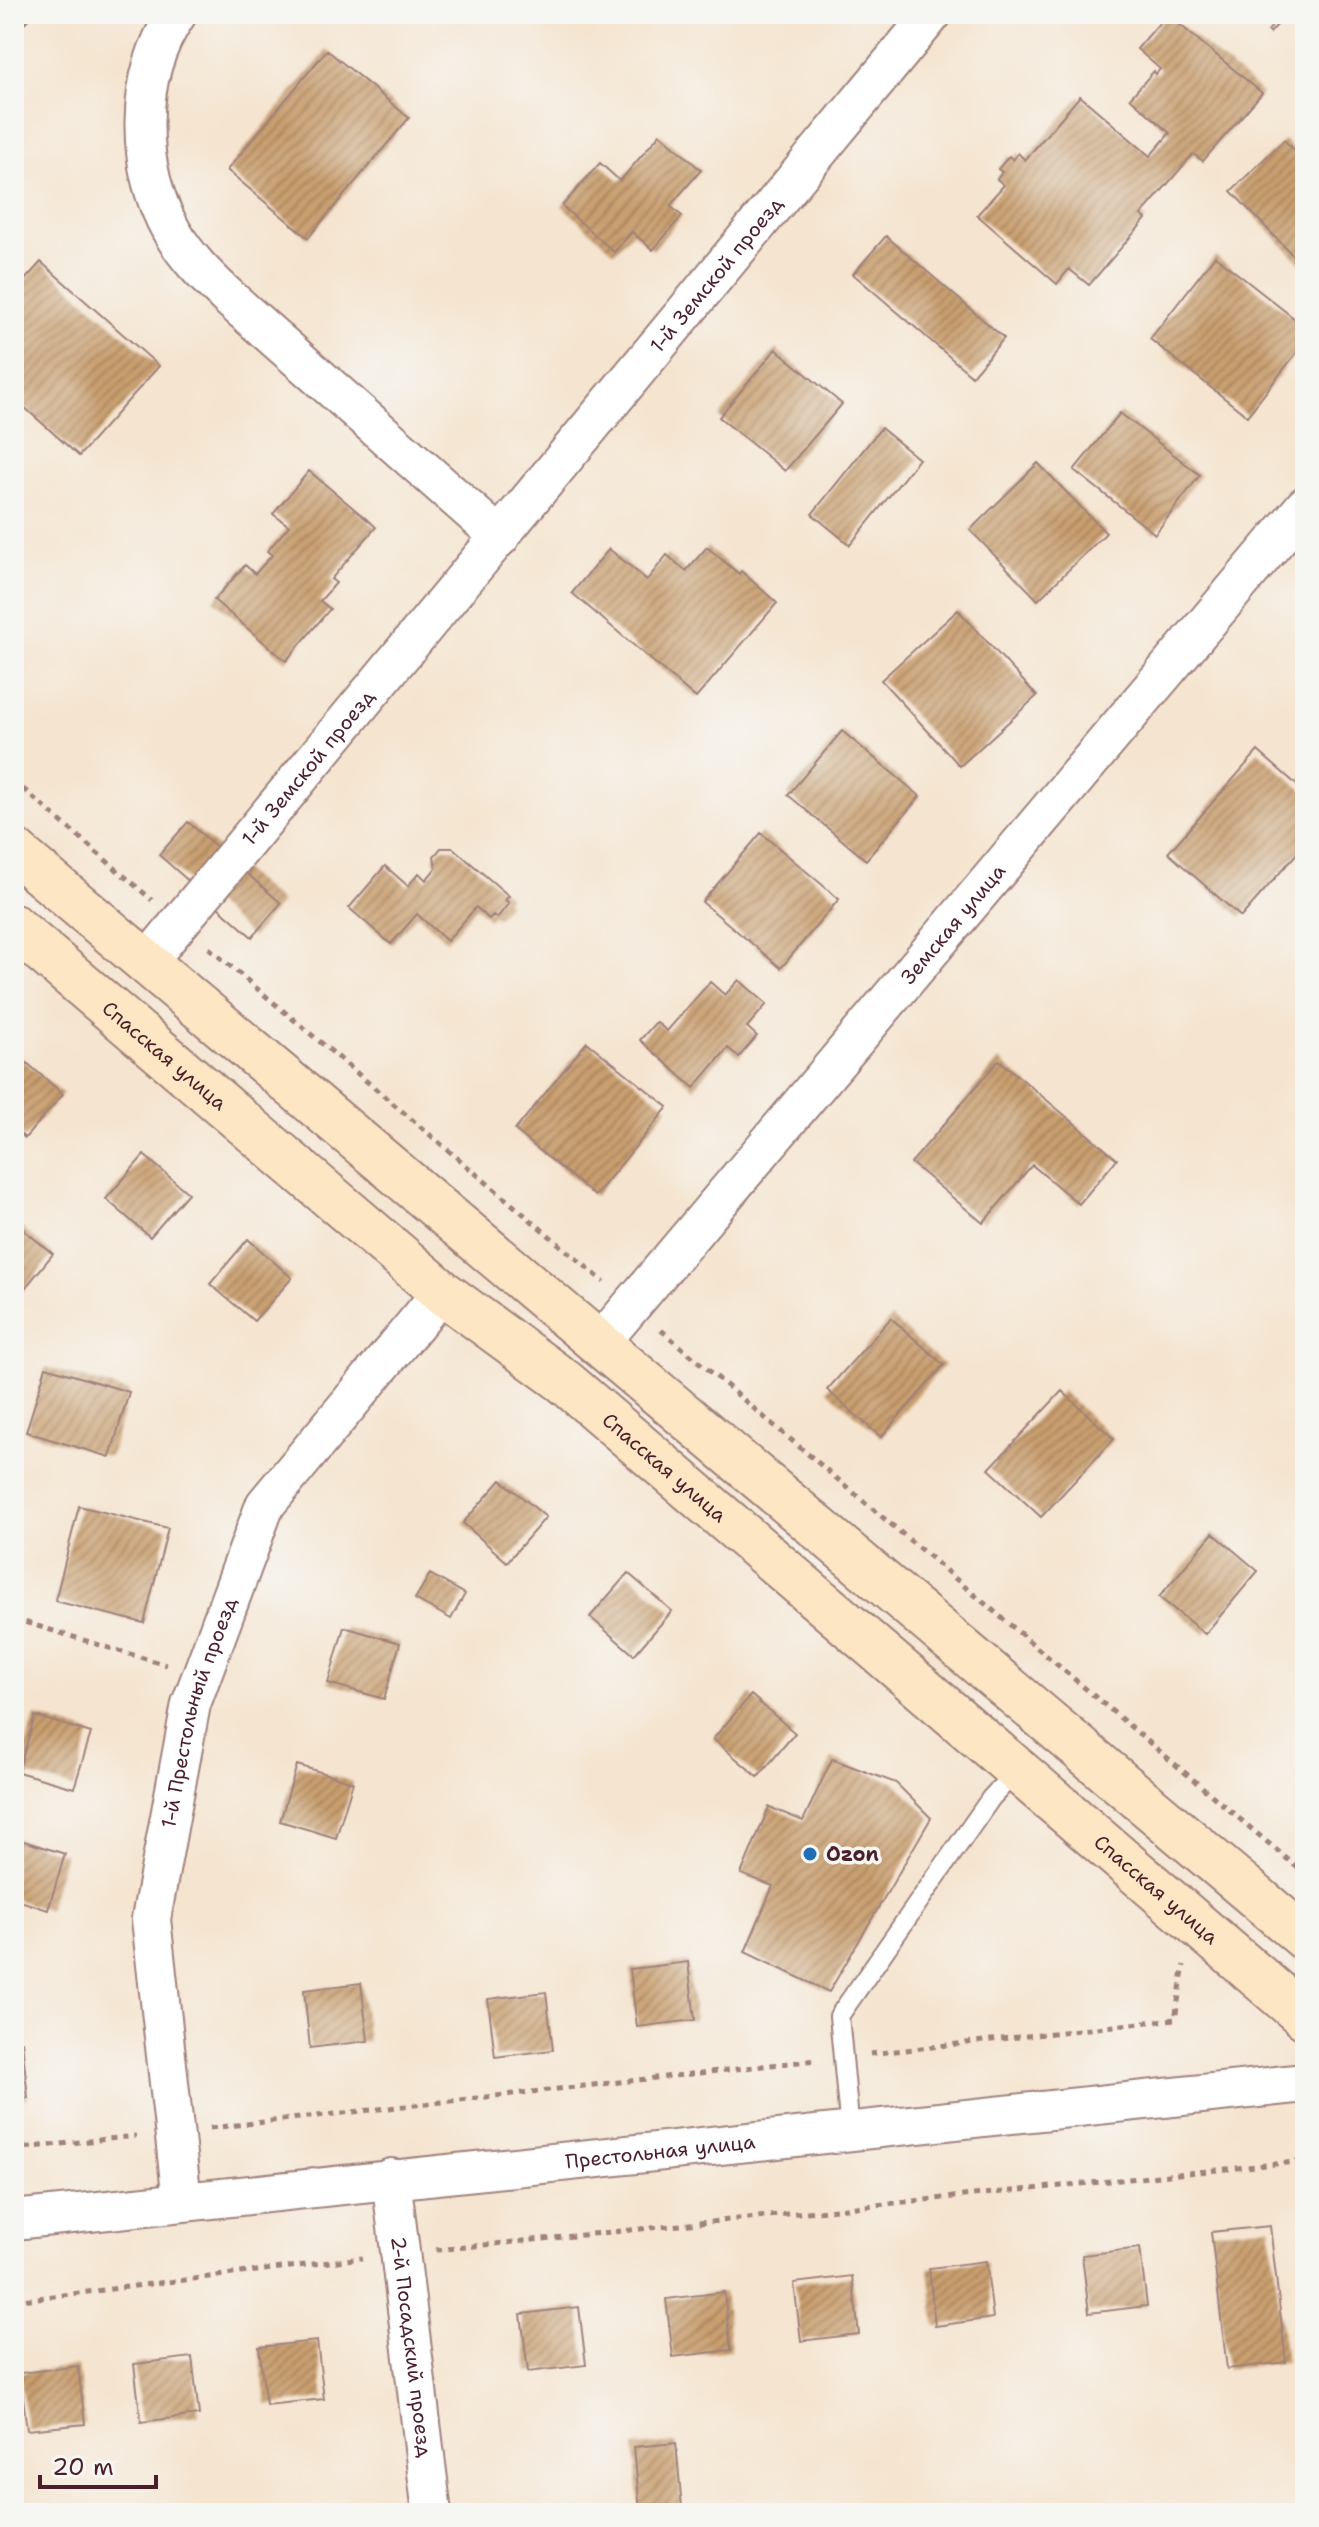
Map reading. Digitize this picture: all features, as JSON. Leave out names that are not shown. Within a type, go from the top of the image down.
[{"type":"street","points":[[177,14],[154,64],[145,106],[146,150],[155,192],[172,232],[197,268],[228,297],[500,537]]},
{"type":"street","name":"1-й Земской проезд","points":[[146,963],[932,14]]},
{"type":"street","name":"Земская улица","points":[[600,1343],[1305,506]]},
{"type":"street","points":[[14,851],[1305,1938]]},
{"type":"street","name":"Спасская улица","points":[[14,927],[442,1292],[565,1382],[1305,2017]]},
{"type":"street","name":"1-й Престольный проезд","points":[[182,2201],[151,1919],[191,1704],[265,1505],[442,1292]]},
{"type":"street","name":"Престольная улица","points":[[14,2220],[1305,2083]]},
{"type":"street","name":"2-й Посадский проезд","points":[[391,2178],[432,2513]]},
{"type":"lane","points":[[850,2131],[839,2016],[991,1798],[1017,1770]]},
{"type":"path","points":[[14,1619],[202,1676]]},
{"type":"path","points":[[14,2149],[1175,2019],[1184,1962]]},
{"type":"path","points":[[14,2301],[399,2254],[1305,2161]]},
{"type":"building","points":[[14,14],[33,14],[14,34]]},
{"type":"building","points":[[1167,14],[1262,93],[1203,161],[1193,154],[1141,215],[1146,219],[1089,285],[1069,269],[1057,284],[977,215],[1004,185],[997,179],[1002,172],[998,169],[1009,156],[1013,160],[1018,153],[1025,160],[1080,96],[1150,156],[1170,133],[1130,98],[1154,71],[1156,74],[1160,69],[1137,49]]},
{"type":"building","points":[[1258,14],[1287,14],[1270,33],[1268,31],[1272,26]]},
{"type":"building","points":[[327,50],[409,118],[308,238],[227,170]]},
{"type":"building","points":[[660,134],[701,170],[670,206],[682,216],[653,250],[632,232],[614,252],[562,206],[600,163],[620,181]]},
{"type":"building","points":[[1284,140],[1305,161],[1305,268],[1231,191]]},
{"type":"building","points":[[886,236],[1004,338],[972,376],[853,274]]},
{"type":"building","points":[[1215,256],[1305,327],[1305,342],[1247,416],[1150,339]]},
{"type":"building","points":[[41,262],[159,366],[79,456],[14,398],[14,292]]},
{"type":"building","points":[[776,349],[842,404],[785,471],[719,417]]},
{"type":"building","points":[[1120,413],[1200,475],[1155,534],[1074,470]]},
{"type":"building","points":[[881,428],[919,459],[850,545],[812,514]]},
{"type":"building","points":[[1038,463],[1106,533],[1038,600],[970,530]]},
{"type":"building","points":[[309,471],[376,527],[331,579],[336,583],[320,601],[330,609],[286,661],[214,600],[245,565],[255,574],[272,555],[267,551],[289,526],[273,514]]},
{"type":"building","points":[[707,547],[739,574],[741,571],[777,603],[696,698],[572,593],[609,549],[647,580],[667,555],[686,571]]},
{"type":"building","points":[[958,610],[1037,696],[960,766],[881,680]]},
{"type":"building","points":[[842,731],[920,796],[866,860],[788,795]]},
{"type":"building","points":[[1258,751],[1305,792],[1305,858],[1298,852],[1241,917],[1168,853]]},
{"type":"building","points":[[188,822],[281,903],[252,937],[159,855]]},
{"type":"building","points":[[761,833],[839,899],[781,968],[702,902]]},
{"type":"building","points":[[441,848],[453,848],[509,896],[505,900],[509,903],[497,918],[493,915],[489,919],[476,907],[447,941],[417,914],[391,944],[349,908],[385,866],[408,886],[419,873],[426,880],[436,868],[434,856]]},
{"type":"building","points":[[739,980],[767,1004],[747,1027],[757,1036],[739,1057],[728,1048],[694,1088],[640,1040],[656,1022],[667,1031],[710,982],[725,995]]},
{"type":"building","points":[[587,1042],[668,1107],[595,1196],[515,1130]]},
{"type":"building","points":[[19,1056],[63,1094],[25,1138],[14,1129],[14,1062]]},
{"type":"building","points":[[999,1060],[1117,1159],[1079,1204],[1032,1165],[983,1223],[911,1163]]},
{"type":"building","points":[[144,1155],[188,1193],[150,1237],[106,1199]]},
{"type":"building","points":[[14,1222],[53,1254],[21,1293],[14,1287]]},
{"type":"building","points":[[248,1239],[292,1278],[254,1321],[210,1284]]},
{"type":"building","points":[[891,1318],[944,1365],[881,1437],[827,1390]]},
{"type":"building","points":[[46,1367],[129,1392],[110,1457],[26,1432]]},
{"type":"building","points":[[1062,1391],[1114,1439],[1041,1517],[989,1469]]},
{"type":"building","points":[[501,1480],[546,1517],[507,1562],[463,1523]]},
{"type":"building","points":[[79,1506],[168,1528],[144,1623],[55,1601]]},
{"type":"building","points":[[1213,1533],[1258,1571],[1205,1634],[1159,1597]]},
{"type":"building","points":[[628,1573],[672,1611],[634,1655],[590,1617]]},
{"type":"building","points":[[430,1574],[465,1594],[451,1619],[415,1599]]},
{"type":"building","points":[[344,1627],[400,1643],[384,1699],[328,1683]]},
{"type":"building","points":[[751,1695],[795,1733],[758,1777],[713,1739]]},
{"type":"building","points":[[35,1716],[91,1733],[74,1788],[18,1772]]},
{"type":"building","points":[[832,1759],[896,1783],[931,1818],[829,1992],[745,1952],[773,1886],[741,1874],[769,1807],[803,1821]]},
{"type":"building","points":[[297,1765],[353,1782],[336,1838],[280,1821]]},
{"type":"building","points":[[14,1838],[65,1854],[48,1910],[14,1899]]},
{"type":"building","points":[[688,1962],[695,2020],[637,2027],[630,1969]]},
{"type":"building","points":[[361,1983],[368,2041],[310,2048],[304,1990]]},
{"type":"building","points":[[546,1992],[553,2050],[495,2057],[488,1999]]},
{"type":"building","points":[[22,2041],[28,2098],[14,2100],[14,2042]]},
{"type":"building","points":[[1270,2226],[1286,2362],[1227,2369],[1211,2232]]},
{"type":"building","points":[[1140,2248],[1147,2306],[1089,2313],[1082,2255]]},
{"type":"building","points":[[986,2261],[993,2318],[935,2326],[929,2268]]},
{"type":"building","points":[[852,2276],[859,2334],[801,2341],[794,2283]]},
{"type":"building","points":[[724,2292],[731,2350],[673,2357],[666,2299]]},
{"type":"building","points":[[579,2307],[586,2365],[528,2372],[521,2314]]},
{"type":"building","points":[[317,2341],[324,2399],[266,2405],[259,2347]]},
{"type":"building","points":[[192,2357],[199,2415],[141,2422],[134,2364]]},
{"type":"building","points":[[78,2366],[85,2424],[27,2430],[20,2373]]},
{"type":"building","points":[[676,2443],[682,2508],[640,2511],[634,2447]]},
{"type":"place","name":"Ozon","points":[[810,1854]]}]
